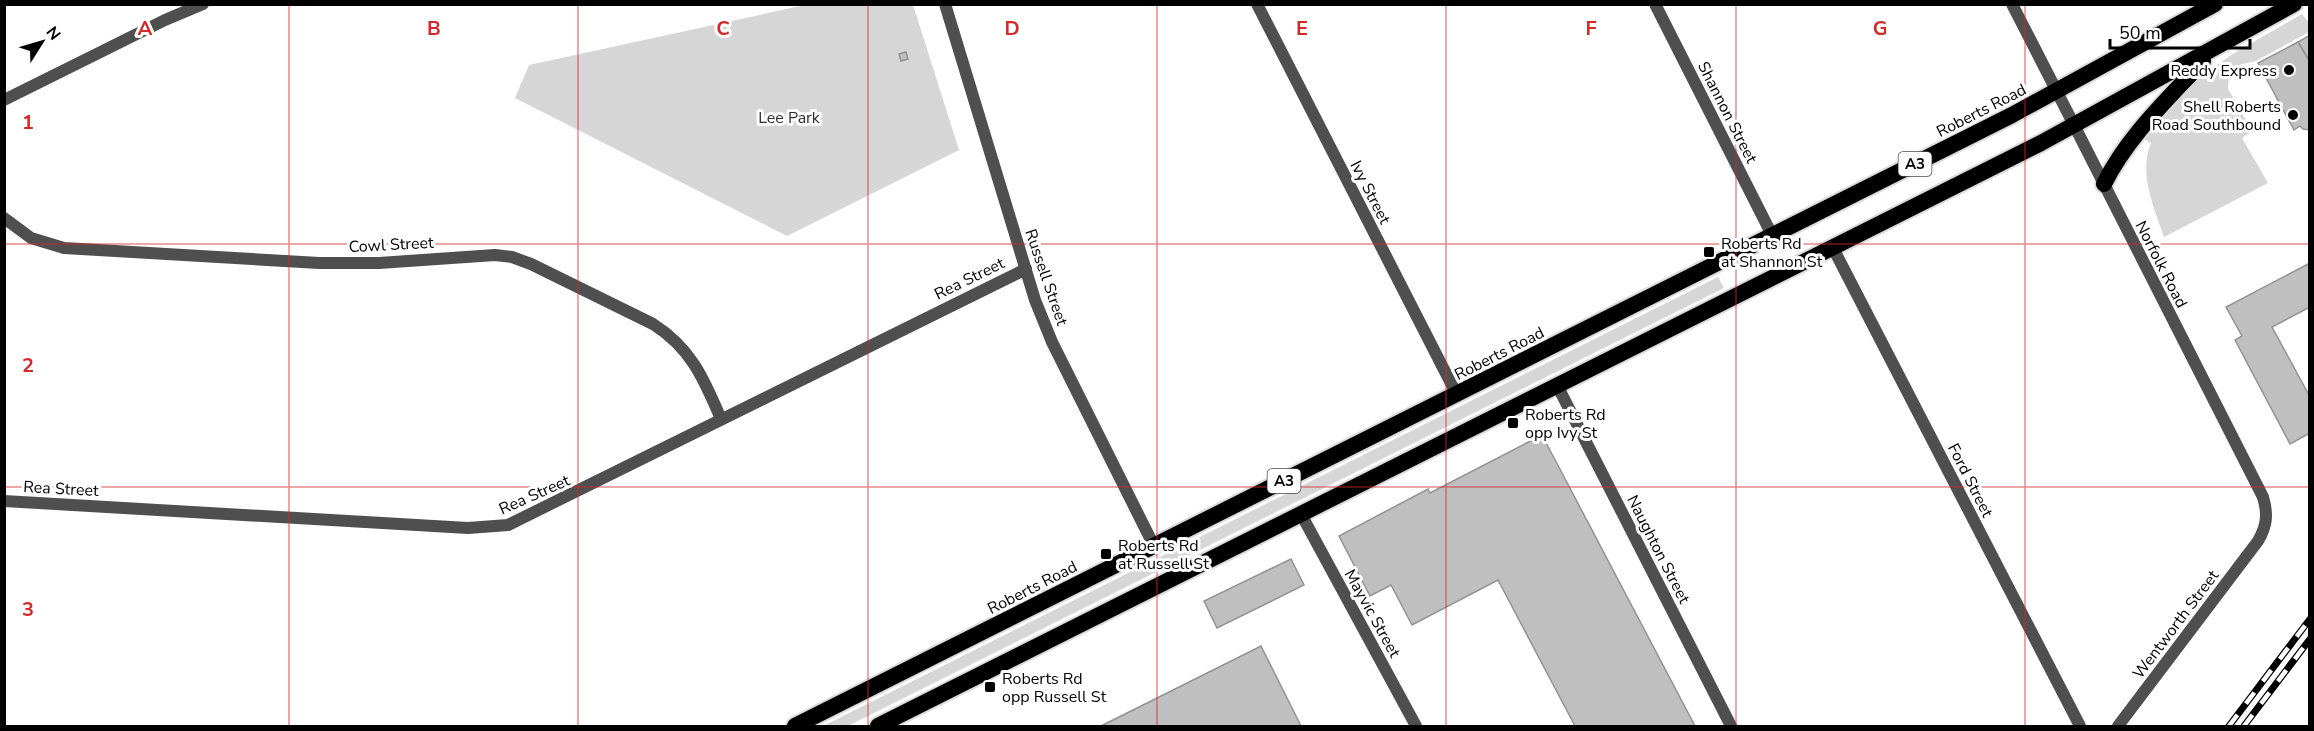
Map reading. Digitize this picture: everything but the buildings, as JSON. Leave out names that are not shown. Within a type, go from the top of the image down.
[{"type":"highway","name":"Roberts Road","points":[[795,726],[2056,91],[2215,4]]},
{"type":"highway","name":"A3","points":[[879,726],[1833,248],[2074,125],[2294,4]]},
{"type":"highway","points":[[2104,184],[2112,166],[2132,140],[2214,49]]},
{"type":"street","points":[[4,100],[165,20],[203,4]]},
{"type":"street","name":"Russell Street","points":[[945,4],[1035,300],[1052,342],[1154,546]]},
{"type":"street","name":"Ivy Street","points":[[1257,4],[1457,394]]},
{"type":"street","name":"Shannon Street","points":[[1655,4],[1772,235]]},
{"type":"street","name":"Norfolk Road","points":[[2012,4],[2263,497],[2266,522],[2258,541]]},
{"type":"street","name":"Cowl Street","points":[[4,218],[31,238],[48,245],[75,249],[319,263],[379,263],[477,256],[512,257],[541,268],[653,324],[670,335],[692,358],[721,419]]},
{"type":"street","name":"Ford Street","points":[[1833,248],[2080,726]]},
{"type":"street","name":"Rea Street","points":[[4,501],[468,528],[500,527],[518,522],[1026,269]]},
{"type":"street","name":"Naughton Street","points":[[1558,387],[1731,726]]},
{"type":"street","name":"Mayvic Street","points":[[1300,514],[1416,726]]},
{"type":"street","name":"Wentworth Street","points":[[2118,726],[2258,541]]},
{"type":"green space","name":"Lee Park","points":[[805,5],[913,5],[959,150],[787,236],[515,98],[529,65]]},
{"type":"green space","points":[[2302,14],[2309,23],[2309,32],[2256,61],[2239,65],[2229,75],[2228,89],[2252,131],[2242,138],[2268,183],[2164,237],[2147,179],[2147,155],[2151,143],[2141,137],[2206,72]]},
{"type":"green space","points":[[1718,277],[1724,288],[848,726],[823,726]]},
{"type":"railway","points":[[2229,726],[2310,619]]},
{"type":"railway","points":[[2244,726],[2310,639]]},
{"type":"place","name":"Reddy Express","points":[[2289,70]]},
{"type":"place","name":"Shell Roberts Road Southbound","points":[[2293,115]]},
{"type":"place","name":"Roberts Rd at Shannon St","points":[[1709,252]]},
{"type":"place","name":"Roberts Rd opp Ivy St","points":[[1513,423]]},
{"type":"place","name":"Roberts Rd at Russell St","points":[[1106,554]]},
{"type":"place","name":"Roberts Rd opp Russell St","points":[[990,687]]}]
